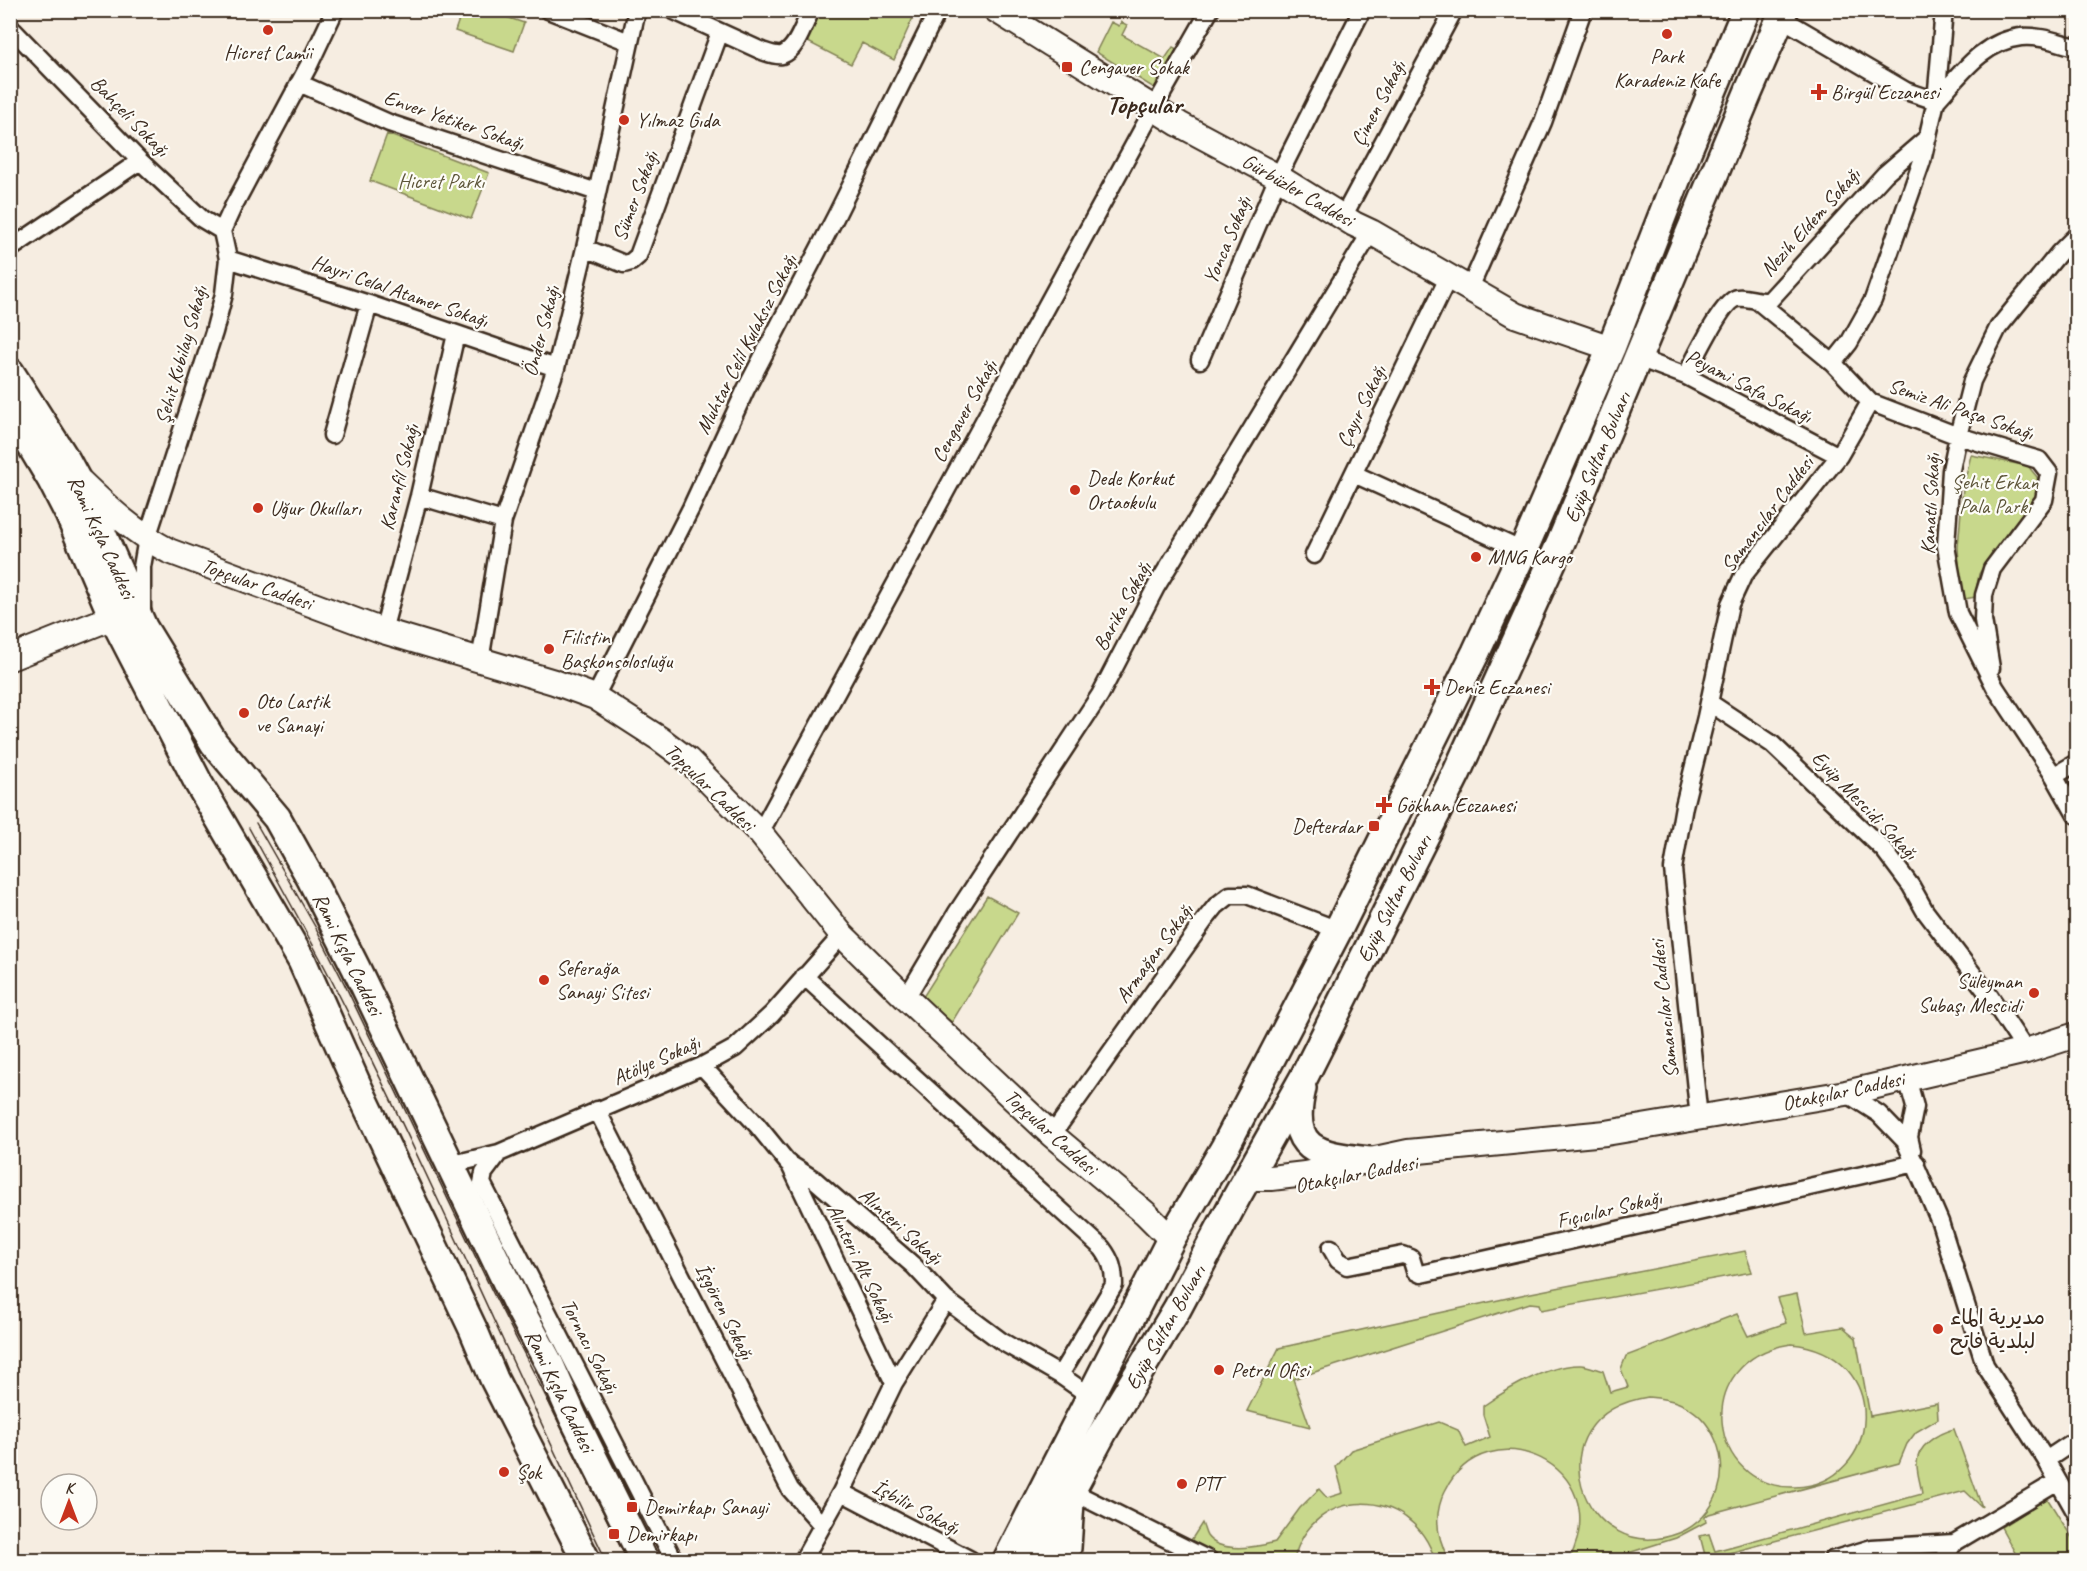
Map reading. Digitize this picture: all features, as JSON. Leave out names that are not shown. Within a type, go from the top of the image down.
[{"type":"main road","name":"Eyüp Sultan Bulvarı","points":[[1007,1560],[1171,1239],[1211,1172],[1338,930],[1471,663],[1523,551],[1611,348],[1687,152],[1746,10]]},
{"type":"main road","name":"Eyüp Sultan Bulvarı","points":[[1034,1560],[1102,1432],[1177,1309],[1245,1190],[1457,772],[1561,542],[1782,14]]},
{"type":"main road","points":[[1611,348],[1638,358]]},
{"type":"main road","name":"Rami Kışla Caddesi","points":[[10,372],[75,476],[99,524],[143,627],[214,743],[277,818],[311,879],[644,1560]]},
{"type":"main road","name":"Rami Kışla Caddesi","points":[[10,410],[69,514],[113,616],[199,784],[302,961],[494,1379],[586,1560]]},
{"type":"main road","points":[[1304,1077],[1298,1113],[1299,1130],[1305,1143],[1324,1155],[1370,1161]]},
{"type":"main road","points":[[1211,1172],[1245,1190]]},
{"type":"main road","points":[[1171,1239],[1180,1256],[1182,1271],[1177,1309]]},
{"type":"main road","points":[[1062,1560],[1067,1548],[1071,1491]]},
{"type":"street","points":[[222,231],[232,207],[299,83],[335,10]]},
{"type":"street","points":[[548,10],[629,42]]},
{"type":"street","name":"Önder Sokağı","points":[[480,661],[503,520],[556,368],[585,248],[637,10]]},
{"type":"street","points":[[672,10],[762,51],[782,55],[791,49],[811,10]]},
{"type":"street","name":"Sümer Sokağı","points":[[585,248],[624,264],[638,256],[714,29],[716,10]]},
{"type":"street","name":"Muhtar Celil Kulaksız Sokağı","points":[[595,697],[691,508],[746,389],[836,216],[938,10]]},
{"type":"street","name":"Gürbüzler Caddesi","points":[[996,10],[1154,108],[1278,177],[1354,224],[1515,315],[1611,348]]},
{"type":"street","name":"Cengaver Sokağı","points":[[759,833],[1154,108],[1210,10]]},
{"type":"street","name":"Yonca Sokağı","points":[[1200,360],[1278,177],[1362,10]]},
{"type":"street","name":"Çimen Sokağı","points":[[1343,217],[1454,10]]},
{"type":"street","points":[[1470,288],[1543,122],[1583,10]]},
{"type":"street","points":[[1833,363],[1849,343],[1873,300],[1922,161],[1936,101],[1944,10]]},
{"type":"street","points":[[1782,14],[1906,92],[1936,101]]},
{"type":"street","name":"Bahçeli Sokağı","points":[[10,27],[140,161],[202,219],[222,231]]},
{"type":"street","points":[[1936,101],[1977,56],[2000,43],[2022,37],[2050,40],[2076,48]]},
{"type":"street","name":"Enver Yetiker Sokağı","points":[[299,83],[389,123],[597,192]]},
{"type":"street","name":"Nezih Eldem Sokağı","points":[[1686,376],[1720,314],[1731,300],[1738,297],[1759,302],[1769,301],[1885,174],[1928,137]]},
{"type":"street","points":[[10,249],[140,161]]},
{"type":"street","name":"Şehit Kubilay Sokağı","points":[[143,627],[141,587],[147,538],[214,332],[224,294],[228,259],[222,231]]},
{"type":"street","name":"Barika Sokağı","points":[[906,998],[956,914],[1100,695],[1156,587],[1371,232]]},
{"type":"street","name":"Kanatlı Sokağı","points":[[2076,236],[2059,253],[1998,328],[1972,381],[1951,470],[1947,546],[1958,614],[1995,687],[2054,776],[2076,815]]},
{"type":"street","name":"Hayri Celal Atamer Sokağı","points":[[228,259],[556,368]]},
{"type":"street","name":"Çayır Sokağı","points":[[1314,555],[1449,276]]},
{"type":"street","points":[[1759,302],[1833,363],[1870,402]]},
{"type":"street","points":[[332,435],[369,304]]},
{"type":"street","name":"Karanfil Sokağı","points":[[383,631],[419,496],[456,334]]},
{"type":"street","name":"Peyami Safa Sokağı","points":[[1638,358],[1686,376],[1839,456]]},
{"type":"street","name":"Semiz Ali Paşa Sokağı","points":[[1870,402],[1958,436],[2039,460],[2049,473],[2044,500],[1992,569],[1984,595],[1983,620],[1995,687]]},
{"type":"street","name":"Samancılar Caddesi","points":[[1699,1118],[1673,869],[1684,806],[1710,702],[1730,604],[1743,576],[1839,456],[1870,402]]},
{"type":"street","points":[[1354,474],[1523,551]]},
{"type":"street","name":"Topçular Caddesi","points":[[75,476],[119,517],[169,552],[383,631],[554,682],[595,697],[660,739],[688,760],[759,833],[842,935],[906,998],[1052,1135],[1145,1213],[1171,1239]]},
{"type":"street","points":[[419,496],[503,520]]},
{"type":"street","points":[[10,658],[113,616]]},
{"type":"street","name":"Eyüp Mescidi Sokağı","points":[[1710,702],[1772,744],[1884,850],[1911,886],[1925,911],[1989,995],[2026,1051]]},
{"type":"street","points":[[2054,776],[2076,763]]},
{"type":"street","name":"Armağan Sokağı","points":[[1052,1135],[1204,921],[1216,906],[1230,895],[1247,895],[1338,930]]},
{"type":"street","name":"Atölye Sokağı","points":[[449,1165],[499,1153],[702,1066],[735,1048],[772,1014],[842,935]]},
{"type":"street","points":[[804,976],[1102,1248],[1110,1259],[1114,1272],[1114,1285],[1060,1375]]},
{"type":"street","name":"Otakçılar Caddesi","points":[[1245,1190],[1271,1178],[1305,1174],[1408,1152],[1606,1133],[1846,1093],[2026,1051],[2076,1035]]},
{"type":"street","name":"Alınteri Sokağı","points":[[702,1066],[788,1162],[815,1180],[914,1266],[946,1300],[1001,1341],[1060,1375],[1090,1396]]},
{"type":"street","points":[[1908,1078],[1915,1107],[1909,1137],[1916,1162]]},
{"type":"street","points":[[1846,1093],[1879,1114],[1905,1141],[1940,1222],[1985,1365],[2046,1460],[2076,1513]]},
{"type":"street","name":"İşgören Sokağı","points":[[597,1110],[790,1489],[822,1525]]},
{"type":"street","name":"Otakçılar Caddesi","points":[[1245,1190],[1444,1158],[1538,1150],[1606,1133]]},
{"type":"street","name":"Tornacı Sokağı","points":[[499,1153],[484,1173],[482,1184],[674,1560]]},
{"type":"street","name":"Alınteri Alt Sokağı","points":[[788,1162],[894,1383]]},
{"type":"street","name":"Fıçıcılar Sokağı","points":[[1331,1248],[1338,1260],[1347,1266],[1403,1255],[1411,1258],[1415,1272],[1421,1274],[1916,1162]]},
{"type":"street","points":[[803,1560],[841,1492],[894,1383],[946,1300]]},
{"type":"street","points":[[2046,1460],[2076,1440]]},
{"type":"street","points":[[1943,1560],[1954,1543],[2058,1481]]},
{"type":"street","points":[[1071,1491],[1209,1560]]},
{"type":"street","name":"İşbilir Sokağı","points":[[841,1492],[971,1560]]},
{"type":"street","points":[[1832,1560],[1872,1548],[1954,1543]]},
{"type":"green space","points":[[462,11],[489,11],[524,23],[514,51],[455,31]]},
{"type":"green space","points":[[821,11],[916,11],[894,60],[862,43],[851,64],[806,41]]},
{"type":"green space","points":[[1111,22],[1119,26],[1121,22],[1127,25],[1122,35],[1165,59],[1173,47],[1177,49],[1154,88],[1096,52]]},
{"type":"green space","name":"Hicret Parkı","points":[[387,134],[489,173],[471,219],[370,181]]},
{"type":"green space","name":"Şehit Erkan Pala Parkı","points":[[1971,455],[2028,466],[2037,477],[2039,492],[1993,551],[1979,574],[1975,597],[1965,599],[1961,595],[1958,547],[1963,488]]},
{"type":"green space","points":[[987,896],[1018,913],[952,1022],[921,1000]]},
{"type":"green space","points":[[1745,1251],[1752,1272],[1541,1310],[1539,1304],[1530,1303],[1293,1379],[1310,1427],[1247,1411],[1279,1348],[1526,1294]]},
{"type":"green space","points":[[1797,1294],[1806,1333],[1843,1327],[1856,1338],[1870,1416],[1937,1403],[1938,1419],[1916,1432],[1907,1444],[1899,1463],[1709,1514],[1705,1517],[1706,1522],[1676,1538],[1606,1560],[1569,1560],[1579,1526],[1576,1497],[1562,1474],[1541,1458],[1515,1451],[1489,1453],[1464,1466],[1445,1491],[1439,1508],[1438,1526],[1439,1535],[1449,1560],[1435,1560],[1423,1535],[1406,1517],[1385,1507],[1362,1503],[1340,1507],[1320,1518],[1304,1535],[1294,1560],[1218,1560],[1188,1545],[1202,1523],[1207,1536],[1213,1542],[1221,1545],[1240,1548],[1275,1542],[1300,1508],[1319,1489],[1327,1498],[1343,1493],[1336,1467],[1351,1450],[1439,1422],[1458,1430],[1466,1447],[1490,1437],[1483,1415],[1483,1406],[1529,1379],[1555,1369],[1583,1365],[1603,1371],[1610,1392],[1628,1387],[1621,1369],[1626,1356],[1737,1314],[1748,1336],[1786,1323],[1777,1298]],"holes":[[[1791,1344],[1824,1353],[1847,1370],[1860,1393],[1864,1418],[1859,1443],[1846,1465],[1824,1481],[1795,1487],[1766,1482],[1743,1468],[1729,1447],[1722,1422],[1725,1397],[1736,1373],[1758,1355]],[[1648,1397],[1679,1403],[1691,1409],[1701,1418],[1715,1440],[1719,1452],[1721,1478],[1715,1498],[1708,1511],[1698,1522],[1679,1533],[1645,1539],[1616,1530],[1594,1512],[1582,1486],[1579,1458],[1588,1432],[1611,1410]]]},
{"type":"green space","points":[[1954,1429],[1982,1507],[1965,1491],[1706,1559],[1700,1536],[1709,1534],[1715,1551],[1922,1494],[1917,1465],[1920,1452],[1929,1441]]},
{"type":"green space","points":[[2047,1498],[2076,1544],[2076,1560],[2019,1560],[2001,1527]]},
{"type":"tram line","points":[[256,823],[317,930],[344,983],[493,1293],[627,1560]]},
{"type":"tram line","points":[[249,828],[325,967],[370,1058],[606,1560]]},
{"type":"place","name":"Hicret Camii","points":[[268,30]]},
{"type":"place","name":"Park Karadeniz Kafe","points":[[1667,34]]},
{"type":"place","name":"Cengaver Sokak","points":[[1067,67]]},
{"type":"place","name":"Birgül Eczanesi","points":[[1819,92]]},
{"type":"place","name":"Yılmaz Gıda","points":[[624,120]]},
{"type":"place","name":"Dede Korkut Ortaokulu","points":[[1075,490]]},
{"type":"place","name":"Uğur Okulları","points":[[258,508]]},
{"type":"place","name":"MNG Kargo","points":[[1476,557]]},
{"type":"place","name":"Filistin Başkonsolosluğu","points":[[549,649]]},
{"type":"place","name":"Deniz Eczanesi","points":[[1432,687]]},
{"type":"place","name":"Oto Lastik ve Sanayi","points":[[244,713]]},
{"type":"place","name":"Gökhan Eczanesi","points":[[1384,805]]},
{"type":"place","name":"Defterdar","points":[[1374,826]]},
{"type":"place","name":"Seferağa Sanayi Sitesi","points":[[544,980]]},
{"type":"place","name":"Süleyman Subaşı Mescidi","points":[[2034,993]]},
{"type":"place","name":"مديرية الماء لبلدية فاتح","points":[[1938,1329]]},
{"type":"place","name":"Petrol Ofisi","points":[[1219,1370]]},
{"type":"place","name":"Şok","points":[[504,1472]]},
{"type":"place","name":"PTT","points":[[1182,1484]]},
{"type":"place","name":"Demirkapı Sanayi","points":[[632,1507]]},
{"type":"place","name":"Demirkapı","points":[[614,1534]]},
{"type":"district","name":"Topçular","points":[[1144,104]]}]
